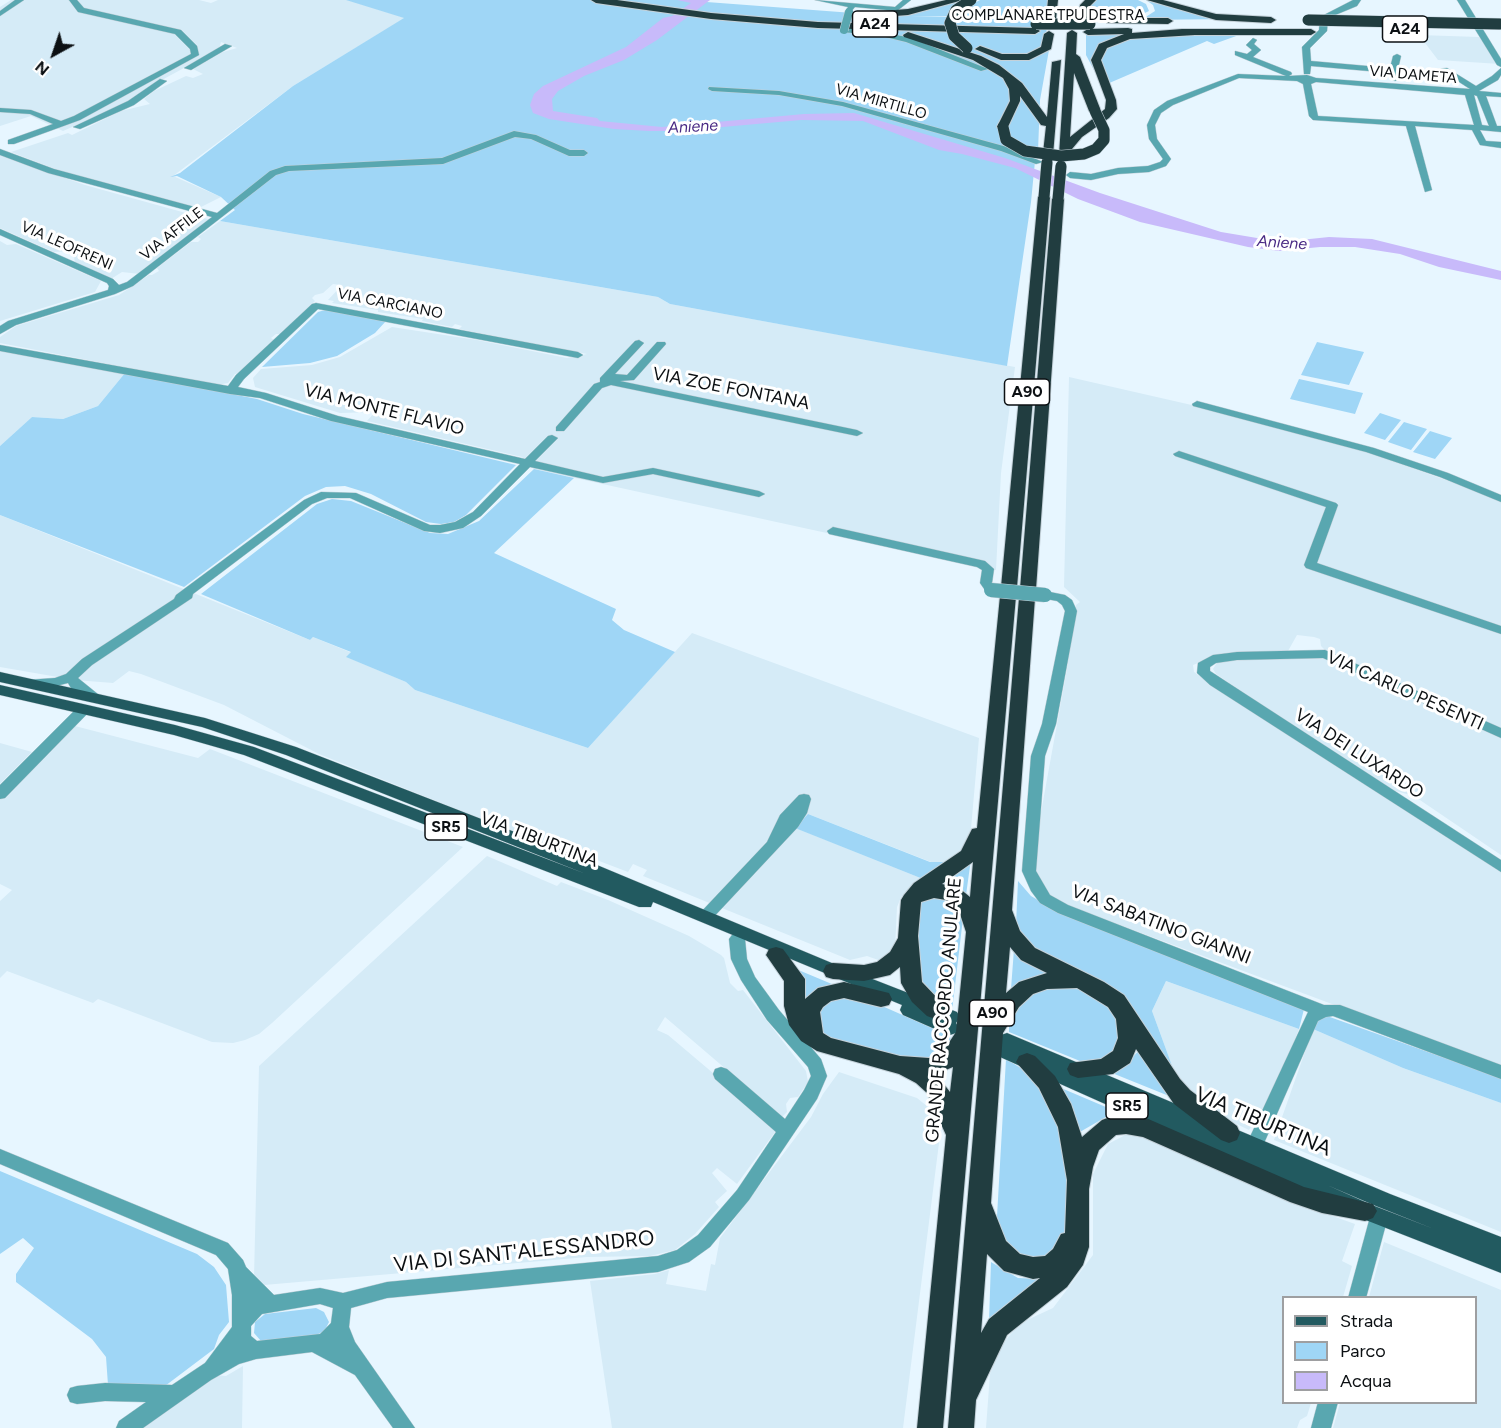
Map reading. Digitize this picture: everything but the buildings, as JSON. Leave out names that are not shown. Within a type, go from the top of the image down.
[{"type":"highway","name":"COMPLANARE TPU DESTRA","points":[[596,0],[716,11],[818,25],[1083,26],[1195,32],[1309,26],[1501,32]]},
{"type":"highway","name":"A24","points":[[627,0],[716,11],[874,21],[1034,27]]},
{"type":"highway","name":"A24","points":[[644,0],[716,11]]},
{"type":"highway","points":[[670,0],[716,11],[908,12],[958,0]]},
{"type":"highway","points":[[971,0],[955,11],[950,24],[954,36],[961,49],[992,68],[1011,84],[1015,101],[1003,127],[1006,140],[1025,151],[1061,156],[1084,154],[1096,149],[1104,140],[1104,130],[1082,81],[1076,58],[1070,51]]},
{"type":"highway","points":[[1053,0],[1056,19],[1063,0]]},
{"type":"highway","name":"GRANDE RACCORDO ANULARE","points":[[961,1416],[978,1198],[1001,1043],[1002,906],[1018,593],[1051,198],[1062,157],[1070,51],[1083,26],[1074,0]]},
{"type":"highway","points":[[1091,0],[1085,5],[1084,59],[1105,88]]},
{"type":"highway","points":[[1083,26],[1110,20],[1136,19],[1150,14],[1152,7],[1143,0]]},
{"type":"highway","points":[[1152,0],[1204,14],[1236,19],[1287,20],[1309,26]]},
{"type":"highway","points":[[1162,0],[1208,14],[1236,19]]},
{"type":"highway","points":[[851,11],[1034,27]]},
{"type":"highway","points":[[1110,20],[1287,20]]},
{"type":"highway","points":[[1083,26],[1501,24]]},
{"type":"highway","points":[[818,25],[893,32],[961,49],[1022,82],[1039,104],[1048,128]]},
{"type":"highway","name":"GRANDE RACCORDO ANULARE","points":[[1034,27],[991,34],[980,39],[977,46],[988,54],[1001,57],[1029,57],[1046,49],[1055,34],[1046,159],[1051,198]]},
{"type":"highway","points":[[1062,157],[1078,135],[1109,112],[1111,100],[1096,60],[1099,51],[1108,43],[1136,34],[1195,32]]},
{"type":"highway","name":"GRANDE RACCORDO ANULARE","points":[[930,1428],[956,1136],[951,1016],[975,941],[988,806],[1018,593]]},
{"type":"highway","points":[[776,956],[792,974],[800,1025],[816,1040],[843,1052],[900,1065],[933,1066],[950,1059],[960,1045],[951,1016],[923,1000],[913,986],[908,936],[911,900],[921,888],[971,854],[988,806]]},
{"type":"highway","points":[[911,900],[929,891],[952,893],[962,900],[970,912],[975,941]]},
{"type":"highway","points":[[1002,906],[1011,933],[1028,954],[1111,997],[1164,1075],[1182,1097],[1229,1133]]},
{"type":"highway","points":[[833,971],[864,973],[883,969],[897,958],[908,936]]},
{"type":"highway","points":[[1001,1043],[1011,1001],[1026,988],[1040,982],[1059,980],[1090,985]]},
{"type":"highway","points":[[816,1040],[808,1016],[813,1004],[821,996],[844,990],[881,999]]},
{"type":"highway","points":[[1078,1069],[1105,1068],[1122,1057],[1129,1038],[1126,1016]]},
{"type":"highway","points":[[961,1416],[984,1352],[999,1327],[1058,1279],[1074,1257],[1077,1247],[1077,1189],[1072,1143],[1065,1115],[1051,1088],[1027,1062]]},
{"type":"highway","points":[[900,1065],[924,1077],[935,1086],[948,1109],[956,1136]]},
{"type":"highway","points":[[1077,1189],[1083,1159],[1094,1139],[1110,1127],[1131,1124],[1156,1132],[1298,1195],[1372,1214]]},
{"type":"highway","points":[[978,1198],[996,1248],[1006,1259],[1027,1268],[1046,1267],[1062,1257],[1076,1221]]},
{"type":"main road","name":"VIA TIBURTINA","points":[[0,677],[256,754],[737,939],[881,999],[951,1016]]},
{"type":"main road","name":"VIA TIBURTINA","points":[[0,690],[205,723],[291,751],[555,854],[833,971],[951,1016]]},
{"type":"main road","name":"VIA TIBURTINA","points":[[1001,1043],[1027,1062],[1252,1152],[1501,1246]]},
{"type":"main road","name":"VIA TIBURTINA","points":[[1001,1043],[1078,1069],[1229,1133],[1252,1152],[1372,1214],[1501,1264]]},
{"type":"street","points":[[0,14],[20,0]]},
{"type":"street","points":[[0,146],[77,118],[195,53],[194,48],[178,32],[81,10],[73,0]]},
{"type":"street","points":[[819,0],[851,11],[896,10],[901,8],[907,0]]},
{"type":"street","points":[[1357,0],[1354,4],[1326,15],[1322,34],[1306,47],[1307,80],[1315,118],[1498,129]]},
{"type":"street","points":[[1461,0],[1501,65]]},
{"type":"street","points":[[851,11],[844,30],[880,33],[908,40],[984,69]]},
{"type":"street","points":[[1248,57],[1257,50],[1250,45],[1252,40]]},
{"type":"street","points":[[11,142],[65,132],[131,104],[153,87],[228,46]]},
{"type":"street","points":[[1238,53],[1280,74]]},
{"type":"street","points":[[1396,87],[1394,71],[1397,56]]},
{"type":"street","points":[[1306,63],[1417,73],[1448,70],[1475,92],[1498,129],[1501,144],[1483,143],[1477,128],[1475,92]]},
{"type":"street","name":"VIA DAMETA","points":[[1307,80],[1475,92],[1501,70]]},
{"type":"street","points":[[1070,175],[1091,177],[1156,167],[1167,159],[1153,139],[1152,119],[1163,107],[1238,76],[1280,74],[1307,80]]},
{"type":"street","points":[[1487,82],[1501,82]]},
{"type":"street","name":"VIA MIRTILLO","points":[[712,88],[779,93],[855,107],[1046,159]]},
{"type":"street","points":[[1475,92],[1501,95]]},
{"type":"street","points":[[0,110],[31,112],[62,124]]},
{"type":"street","points":[[1410,124],[1428,190]]},
{"type":"street","points":[[219,216],[273,173],[288,168],[443,161],[514,134],[533,137],[568,153],[584,153]]},
{"type":"street","name":"VIA AFFILE","points":[[0,152],[62,174],[219,216]]},
{"type":"street","name":"VIA AFFILE","points":[[0,329],[12,323],[112,292],[142,277],[219,216]]},
{"type":"street","name":"VIA LEOFRENI","points":[[0,232],[110,281],[114,286],[112,292]]},
{"type":"street","name":"VIA CARCIANO","points":[[230,391],[240,377],[316,306],[578,355]]},
{"type":"street","name":"VIA ZOE FONTANA","points":[[71,677],[87,662],[180,598],[197,590],[215,573],[318,497],[332,493],[352,495],[433,529],[447,528],[472,518],[556,434],[639,343]]},
{"type":"street","name":"VIA ZOE FONTANA","points":[[607,377],[630,378],[661,344]]},
{"type":"street","name":"VIA MONTE FLAVIO","points":[[0,348],[262,395],[335,419],[603,480],[653,471],[759,494]]},
{"type":"street","name":"VIA ZOE FONTANA","points":[[598,386],[611,382],[857,433]]},
{"type":"street","points":[[1197,404],[1370,450],[1444,475],[1501,499]]},
{"type":"street","points":[[1179,454],[1332,505],[1310,565],[1501,630]]},
{"type":"street","points":[[832,531],[981,564],[989,572],[986,583],[1018,593]]},
{"type":"street","name":"VIA SABATINO GIANNI","points":[[1018,593],[1061,598],[1068,603],[1071,611],[1049,724],[1038,756],[1029,871],[1036,887],[1046,899],[1062,909],[1323,1011]]},
{"type":"street","name":"VIA CARLO PESENTI","points":[[1203,666],[1210,660],[1237,656],[1325,654],[1501,733]]},
{"type":"street","name":"VIA DEI LUXARDO","points":[[1203,666],[1204,673],[1215,682],[1501,867]]},
{"type":"street","points":[[0,794],[89,704],[71,677],[56,682],[25,683]]},
{"type":"street","points":[[705,917],[774,841]]},
{"type":"street","name":"VIA DI SANT'ALESSANDRO","points":[[204,1374],[220,1358],[253,1309],[269,1302],[329,1296],[340,1302],[387,1290],[628,1268],[671,1261],[694,1249],[718,1227],[816,1086],[818,1070],[773,1015],[749,980],[739,959],[737,939]]},
{"type":"street","points":[[1252,1152],[1312,1017],[1323,1011],[1334,1010],[1501,1072]]},
{"type":"street","points":[[721,1074],[786,1131]]},
{"type":"street","points":[[0,1156],[218,1246],[230,1256],[238,1270],[269,1302]]},
{"type":"street","points":[[1358,1296],[1372,1214]]},
{"type":"street","points":[[238,1270],[244,1342],[256,1350]]},
{"type":"street","points":[[340,1302],[342,1313],[340,1327],[348,1347],[405,1428]]},
{"type":"street","points":[[317,1345],[329,1340],[340,1327]]},
{"type":"street","points":[[317,1345],[345,1358],[363,1370]]},
{"type":"street","name":"VIA DI SANT'ALESSANDRO","points":[[126,1428],[204,1374],[234,1357],[256,1350],[317,1345]]},
{"type":"street","points":[[76,1395],[105,1392],[174,1394]]},
{"type":"street","points":[[1321,1428],[1327,1404]]},
{"type":"shaded area","points":[[11,0],[199,0],[211,3],[218,0],[348,0],[405,18],[293,86],[173,176],[221,197],[199,208],[184,206],[58,170],[11,152],[68,133],[72,135],[121,111],[150,104],[144,99],[154,91],[186,76],[193,78],[203,74],[193,69],[223,52],[237,48],[221,42],[219,49],[149,87],[127,103],[63,131],[31,116],[0,126],[0,7]]},
{"type":"shaded area","points":[[1419,35],[1479,37],[1500,64],[1438,60]]},
{"type":"shaded area","points":[[0,155],[85,185],[211,220],[140,274],[122,272],[111,279],[75,263],[74,257],[81,250],[54,252],[0,228]]},
{"type":"shaded area","points":[[220,221],[658,297],[670,304],[1015,367],[1001,473],[996,570],[534,469],[522,457],[367,421],[375,412],[340,413],[255,387],[253,378],[261,369],[312,365],[340,357],[392,327],[477,340],[567,358],[587,354],[459,329],[462,326],[455,324],[452,327],[422,321],[423,319],[378,312],[378,310],[332,303],[334,301],[328,300],[342,285],[333,284],[323,293],[315,295],[312,298],[315,301],[281,334],[276,334],[271,338],[274,340],[242,373],[235,374],[228,383],[217,385],[0,343],[0,337],[16,326],[119,295],[159,271],[157,268],[191,242],[198,242],[201,239],[198,237]]},
{"type":"shaded area","points":[[0,241],[7,245],[16,244],[101,281],[95,292],[0,321]]},
{"type":"shaded area","points":[[0,351],[125,373],[98,406],[63,419],[32,417],[0,446]]},
{"type":"shaded area","points":[[1069,377],[1196,406],[1360,450],[1466,487],[1501,502],[1501,730],[1326,651],[1321,646],[1320,639],[1314,637],[1297,635],[1288,651],[1223,653],[1193,665],[1194,672],[1225,693],[1501,872],[1501,1067],[1061,903],[1045,893],[1034,869],[1034,851],[1067,669],[1076,605],[1080,602],[1064,587]]},
{"type":"shaded area","points":[[0,515],[310,640],[313,637],[352,653],[347,657],[406,682],[415,690],[588,748],[692,633],[979,738],[970,840],[965,851],[950,862],[931,862],[808,814],[796,828],[923,879],[901,897],[897,907],[895,949],[884,962],[867,956],[850,960],[643,876],[647,870],[633,864],[628,872],[594,859],[589,862],[319,754],[224,705],[141,674],[129,671],[113,683],[75,680],[0,667]]},
{"type":"shaded area","points":[[1322,657],[1501,738],[1501,855],[1414,796],[1385,788],[1216,674],[1213,669],[1218,661]]},
{"type":"shaded area","points":[[75,726],[198,758],[210,749],[463,847],[272,1023],[259,1034],[245,1040],[233,1043],[212,1042],[98,999],[93,1003],[7,971],[0,978],[0,901],[12,890],[0,884],[0,800]]},
{"type":"shaded area","points":[[0,743],[32,752],[0,784]]},
{"type":"shaded area","points":[[487,856],[557,886],[561,882],[608,900],[689,936],[721,955],[724,958],[730,983],[738,991],[743,990],[806,1071],[808,1082],[798,1097],[790,1098],[786,1104],[787,1112],[782,1117],[665,1017],[657,1030],[668,1035],[778,1128],[737,1184],[717,1168],[712,1173],[727,1191],[715,1202],[719,1207],[695,1234],[675,1250],[650,1256],[587,1257],[264,1285],[254,1278],[259,1066]]},
{"type":"shaded area","points":[[1166,981],[1299,1029],[1276,1088],[1249,1130],[1216,1114],[1178,1082],[1152,1011]]},
{"type":"shaded area","points":[[1313,1029],[1403,1068],[1501,1103],[1501,1232],[1274,1140]]},
{"type":"shaded area","points":[[839,1072],[917,1098],[938,1115],[940,1135],[903,1428],[612,1428],[590,1281],[655,1274],[669,1270],[666,1284],[706,1291],[711,1264],[715,1265],[720,1238],[811,1117],[823,1094]]},
{"type":"shaded area","points":[[1133,1131],[1153,1136],[1274,1195],[1355,1224],[1342,1261],[1352,1266],[1343,1296],[1282,1296],[1282,1404],[1311,1404],[1307,1416],[1300,1420],[1297,1428],[986,1428],[990,1374],[1001,1346],[1014,1330],[1027,1320],[1053,1308],[1093,1255],[1093,1174],[1108,1144]]},
{"type":"shaded area","points":[[1384,1242],[1501,1290],[1501,1428],[1333,1428],[1340,1404],[1477,1404],[1477,1296],[1369,1296]]},
{"type":"shaded area","points":[[243,1366],[242,1428],[141,1428],[214,1375],[226,1376]]},
{"type":"green space","points":[[346,0],[680,0],[893,16],[965,0],[949,16],[910,16],[959,17],[969,6],[980,0],[1050,0],[1044,53],[1049,50],[1040,100],[1038,151],[1036,151],[1031,202],[1007,366],[670,304],[658,297],[220,221],[235,210],[221,197],[177,176],[170,177],[180,173],[293,86],[404,18]]},
{"type":"green space","points":[[1094,0],[1138,0],[1146,4],[1149,11],[1134,18],[1088,18],[1088,7]]},
{"type":"green space","points":[[1146,0],[1231,19],[1141,20],[1155,11],[1153,5]]},
{"type":"green space","points":[[1132,32],[1112,38],[1097,47],[1094,57],[1096,74],[1086,55],[1086,34]]},
{"type":"green space","points":[[1143,35],[1239,35],[1214,44],[1207,41],[1107,84],[1100,65],[1102,52],[1108,45]]},
{"type":"green space","points":[[325,310],[386,321],[375,333],[337,356],[310,363],[262,367],[318,312]]},
{"type":"green space","points":[[1317,342],[1364,352],[1349,385],[1301,375]]},
{"type":"green space","points":[[125,373],[257,399],[303,414],[516,465],[466,515],[454,522],[441,524],[426,522],[371,494],[345,486],[326,487],[305,496],[184,587],[0,515],[0,446],[32,417],[63,419],[98,406]]},
{"type":"green space","points":[[1299,379],[1363,393],[1355,414],[1290,399]]},
{"type":"green space","points":[[1380,413],[1401,420],[1385,440],[1364,433]]},
{"type":"green space","points":[[1404,422],[1427,429],[1411,450],[1388,442]]},
{"type":"green space","points":[[1430,431],[1452,438],[1435,459],[1413,452]]},
{"type":"green space","points":[[534,469],[574,478],[494,553],[616,609],[612,620],[624,630],[675,652],[588,748],[415,690],[406,682],[346,657],[351,652],[313,637],[310,640],[201,594],[317,504],[332,499],[351,501],[430,533],[448,534],[479,521]]},
{"type":"green space","points":[[808,814],[930,862],[950,862],[923,879],[795,828]]},
{"type":"green space","points":[[971,859],[966,895],[933,884]]},
{"type":"green space","points":[[1018,881],[1031,896],[1048,906],[1304,1009],[1299,1029],[1166,981],[1152,1011],[1178,1082],[1140,1029],[1021,938],[1016,925]]},
{"type":"green space","points":[[925,895],[952,899],[963,918],[952,1011],[938,1005],[921,992],[914,905]]},
{"type":"green space","points":[[1014,949],[1059,975],[1026,981],[1011,989]]},
{"type":"green space","points":[[796,969],[839,987],[802,1006]]},
{"type":"green space","points":[[1069,984],[1104,999],[1124,1026],[1111,1058],[1080,1061],[1009,1032],[1009,1018],[1032,990]]},
{"type":"green space","points":[[826,998],[864,998],[950,1036],[951,1042],[944,1053],[922,1062],[835,1042],[821,1032],[816,1006]]},
{"type":"green space","points":[[1327,1016],[1501,1078],[1501,1103],[1403,1068],[1313,1029],[1319,1018]]},
{"type":"green space","points":[[1140,1049],[1174,1098],[1112,1073],[1125,1066]]},
{"type":"green space","points":[[1006,1059],[1037,1078],[1068,1146],[1067,1230],[1055,1256],[1022,1260],[996,1234]]},
{"type":"green space","points":[[1054,1085],[1127,1116],[1106,1117],[1078,1133]]},
{"type":"green space","points":[[0,1171],[197,1254],[214,1267],[226,1285],[229,1322],[219,1335],[214,1349],[165,1386],[108,1385],[106,1357],[92,1339],[16,1282],[16,1274],[34,1248],[23,1238],[0,1254]]},
{"type":"green space","points":[[991,1262],[1018,1278],[1042,1279],[1004,1306],[989,1321]]},
{"type":"green space","points":[[316,1308],[324,1312],[329,1322],[325,1330],[314,1337],[261,1341],[254,1333],[255,1322],[265,1314]]},
{"type":"water","name":"Aniene","points":[[677,0],[710,0],[657,40],[624,60],[584,76],[558,91],[552,99],[553,111],[597,118],[600,121],[662,127],[804,114],[854,113],[1005,158],[1100,193],[1221,232],[1281,242],[1329,237],[1372,239],[1501,271],[1501,280],[1439,267],[1400,254],[1355,247],[1320,247],[1279,251],[1248,247],[1140,222],[1078,199],[1015,168],[939,150],[863,121],[801,120],[678,131],[649,131],[614,129],[549,119],[533,113],[530,105],[534,94],[543,86],[626,47],[663,18],[672,16],[691,3]]}]
